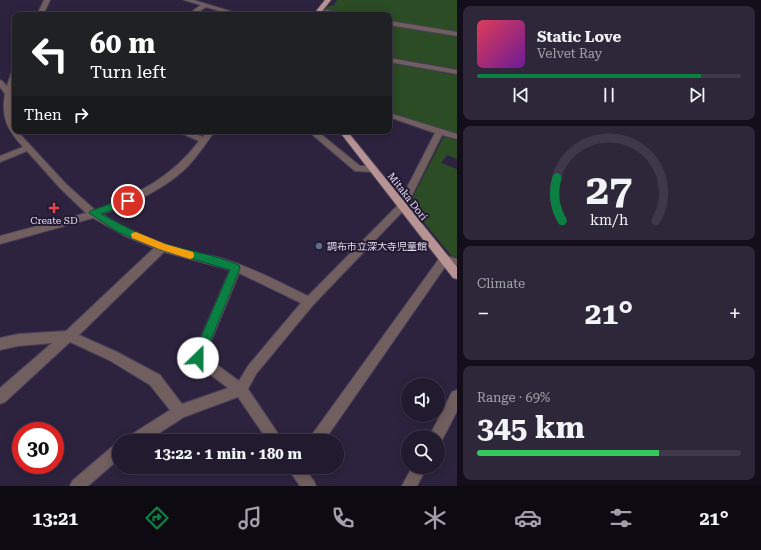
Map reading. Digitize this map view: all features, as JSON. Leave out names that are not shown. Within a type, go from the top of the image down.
[{"type":"main road","points":[[319,12],[328,0]]},
{"type":"main road","name":"Mitaka Dori","points":[[345,134],[457,275]]},
{"type":"street","points":[[41,12],[46,0]]},
{"type":"street","points":[[187,0],[230,12]]},
{"type":"street","points":[[194,12],[205,5]]},
{"type":"street","points":[[392,23],[457,34]]},
{"type":"street","points":[[392,61],[457,72]]},
{"type":"street","points":[[5,98],[12,79]]},
{"type":"street","points":[[0,82],[5,98],[8,120],[12,128]]},
{"type":"street","points":[[392,116],[457,137]]},
{"type":"street","points":[[145,434],[180,412],[241,390],[252,370],[309,302],[402,207],[440,131]]},
{"type":"street","points":[[16,134],[72,195],[93,213],[121,229],[162,246],[226,264],[309,302]]},
{"type":"street","points":[[188,134],[204,140]]},
{"type":"street","points":[[0,240],[93,213],[128,201],[162,183],[181,168],[209,134]]},
{"type":"street","points":[[316,134],[358,169],[373,169]]},
{"type":"street","points":[[0,160],[29,147]]},
{"type":"street","points":[[0,397],[69,336],[162,246]]},
{"type":"street","points":[[321,434],[445,259],[457,264]]},
{"type":"street","points":[[236,268],[198,358],[241,390],[271,434]]},
{"type":"street","points":[[0,344],[18,340],[69,336],[113,356],[155,380],[180,412]]},
{"type":"street","points":[[440,430],[457,397]]},
{"type":"street","points":[[77,486],[112,456]]},
{"type":"street","points":[[300,474],[309,486]]},
{"type":"street","points":[[409,486],[416,474]]},
{"type":"green space","points":[[337,0],[457,0],[457,69],[392,58],[392,12],[324,12],[326,7],[334,5]]},
{"type":"green space","points":[[392,64],[457,75],[457,135],[392,114]]},
{"type":"green space","points":[[446,137],[457,140],[457,159],[447,155],[441,163],[457,169],[457,261],[409,204],[443,138]]},
{"type":"slow traffic","points":[[136,235],[162,246],[190,255]]},
{"type":"place","name":"Create SD","points":[[54,208]]},
{"type":"place","name":"調布市立深大寺児童館","points":[[319,246]]},
{"type":"route","points":[[128,201],[93,213],[121,229],[162,246],[236,268],[198,358]]}]
